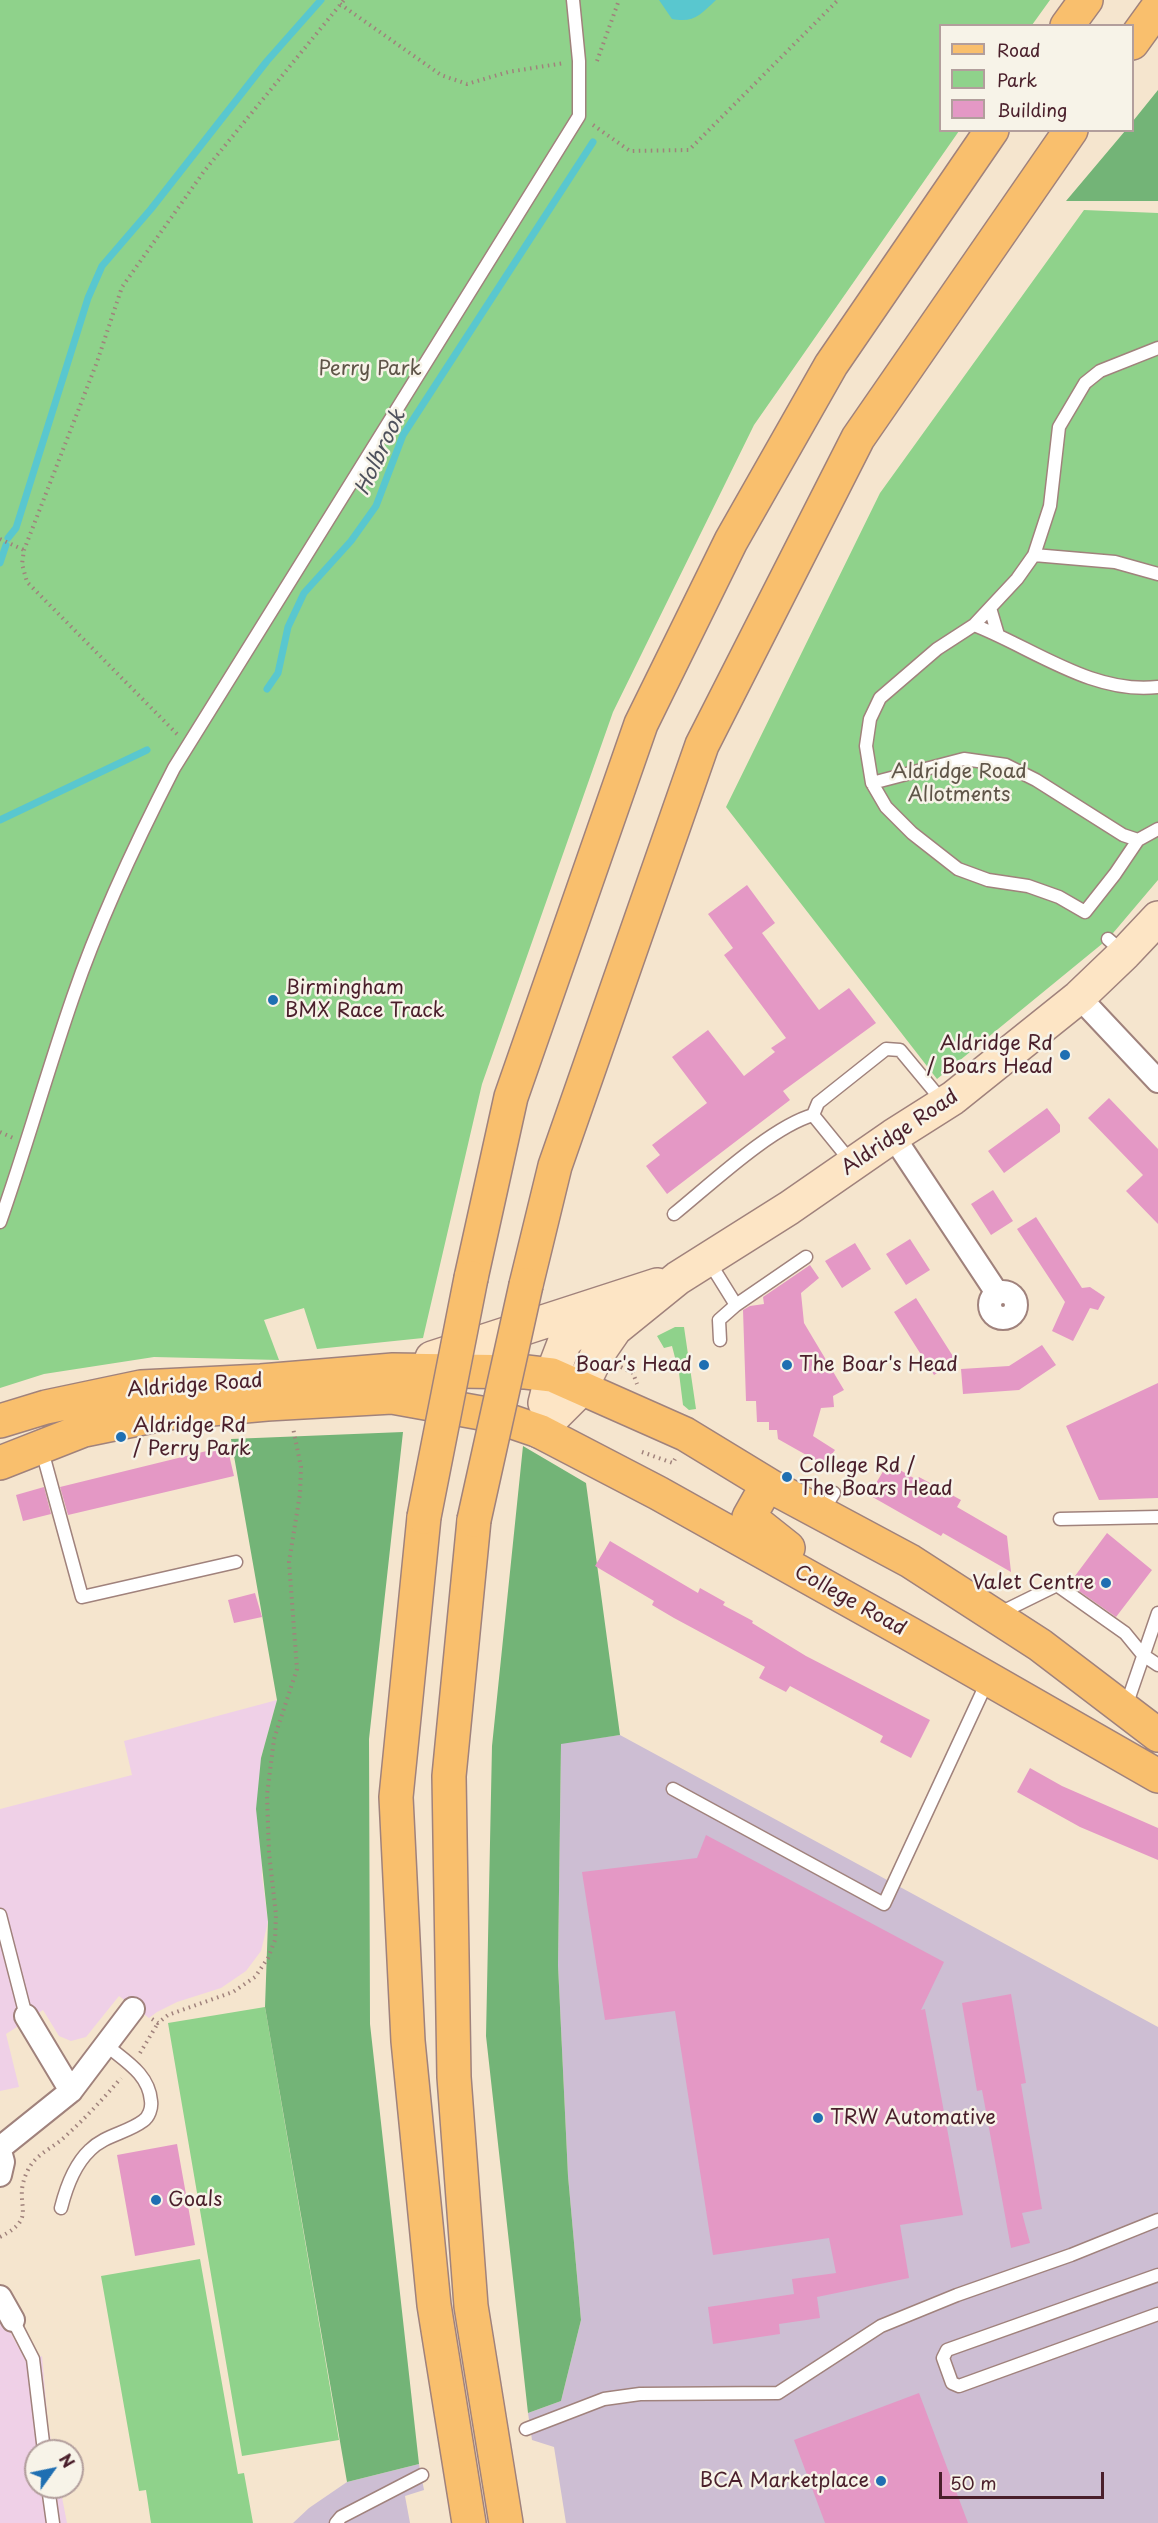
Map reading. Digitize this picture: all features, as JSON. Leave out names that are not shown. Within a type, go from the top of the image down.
[{"type":"main road","points":[[1069,24],[1086,0]]},
{"type":"main road","points":[[1134,40],[1158,7]]},
{"type":"main road","points":[[469,2523],[434,2305],[408,2041],[396,1797],[424,1517],[471,1278],[511,1097],[641,724],[730,541],[831,365],[991,132]]},
{"type":"main road","points":[[506,2523],[471,2306],[454,2077],[449,1776],[474,1521],[526,1285],[555,1166],[702,745],[858,438],[1070,132]]},
{"type":"main road","name":"Aldridge Road","points":[[0,1421],[46,1407],[141,1387],[261,1381],[393,1370],[526,1372],[552,1375],[580,1390]]},
{"type":"main road","points":[[580,1390],[685,1434],[772,1487],[828,1503],[910,1561],[1040,1645],[1158,1735]]},
{"type":"main road","name":"Aldridge Road","points":[[0,1463],[84,1431],[167,1413],[392,1397],[492,1415],[539,1431]]},
{"type":"main road","name":"College Road","points":[[539,1431],[658,1493],[1158,1776]]},
{"type":"main road","points":[[772,1487],[762,1494],[750,1514],[750,1519],[910,1634]]},
{"type":"street","name":"Aldridge Road","points":[[539,1431],[580,1390],[597,1355],[615,1329],[678,1278],[789,1208],[893,1136],[945,1104],[1016,1050],[1078,997],[1116,946],[1158,918]]},
{"type":"street","points":[[1078,997],[1158,1081]]},
{"type":"street","points":[[893,1136],[997,1293]]},
{"type":"street","name":"Aldridge Road","points":[[393,1370],[678,1278]]},
{"type":"street","name":"Aldridge Road","points":[[539,1431],[552,1375],[565,1341],[627,1295]]},
{"type":"street","points":[[0,2175],[3,2162],[0,2149],[71,2091],[133,2009]]},
{"type":"street","points":[[26,2016],[71,2091]]},
{"type":"street","points":[[0,2297],[13,2320]]},
{"type":"lane","points":[[0,1222],[73,997],[110,900],[136,842],[188,746],[579,116],[579,61],[573,0]]},
{"type":"lane","points":[[1158,348],[1100,371],[1084,383],[1068,407],[1059,427],[1050,506],[1034,555],[1017,579],[974,625],[937,649],[880,698],[870,719],[866,746],[872,783],[886,807],[926,845],[958,868],[988,880],[1028,886],[1059,897],[1085,912],[1138,840],[1158,828]]},
{"type":"lane","points":[[1034,555],[1115,562],[1158,574]]},
{"type":"lane","points":[[990,608],[998,634]]},
{"type":"lane","points":[[974,625],[1089,676],[1132,688],[1158,687]]},
{"type":"lane","points":[[872,783],[964,759],[1006,765],[1036,780],[1123,835],[1138,840]]},
{"type":"lane","points":[[813,1115],[818,1103],[886,1049],[900,1050],[945,1104]]},
{"type":"lane","points":[[813,1115],[852,1164]]},
{"type":"lane","points":[[674,1214],[771,1136],[800,1119],[813,1115]]},
{"type":"lane","points":[[720,1340],[720,1320],[736,1305],[806,1257]]},
{"type":"lane","points":[[708,1259],[736,1305]]},
{"type":"lane","points":[[41,1446],[81,1596],[236,1562]]},
{"type":"lane","points":[[1060,1519],[1158,1517]]},
{"type":"lane","points":[[994,1616],[1057,1585],[1125,1633],[1143,1655],[1158,1665]]},
{"type":"lane","points":[[1125,1710],[1158,1613]]},
{"type":"lane","points":[[673,1789],[884,1904],[988,1680]]},
{"type":"lane","points":[[0,1915],[26,2016]]},
{"type":"lane","points":[[61,2208],[72,2176],[90,2150],[103,2140],[143,2121],[149,2114],[152,2104],[149,2086],[143,2076],[106,2045]]},
{"type":"lane","points":[[526,2429],[604,2399],[640,2394],[778,2393],[881,2326],[1158,2220]]},
{"type":"lane","points":[[1158,2275],[947,2350],[943,2358],[952,2383],[959,2386],[1158,2314]]},
{"type":"lane","points":[[13,2320],[33,2359],[43,2439]]},
{"type":"lane","points":[[336,2523],[341,2517],[422,2475]]},
{"type":"lane","points":[[50,2499],[53,2523]]},
{"type":"path","points":[[594,69],[619,0]]},
{"type":"path","points":[[579,116],[630,151],[689,150],[838,0]]},
{"type":"path","points":[[188,746],[27,582],[22,564],[24,550],[97,362],[122,287],[205,170],[342,2],[441,75],[467,84],[508,72],[579,61]]},
{"type":"path","points":[[0,539],[24,550]]},
{"type":"path","points":[[0,2237],[21,2223],[24,2217],[22,2187],[27,2171],[37,2157],[60,2141],[90,2113],[132,2066],[158,2023],[168,2015],[233,1992],[255,1977],[268,1958],[274,1940],[276,1915],[269,1853],[267,1795],[274,1739],[297,1669],[289,1562],[300,1494],[301,1467],[289,1404]]},
{"type":"path","points":[[133,2009],[158,2023]]},
{"type":"shaded area","points":[[277,1700],[261,1758],[262,1875],[268,1922],[261,1951],[246,1971],[221,1988],[177,2002],[149,2018],[119,1996],[86,2037],[71,2041],[59,2036],[43,2010],[6,2034],[19,2087],[0,2091],[0,1809],[132,1775],[124,1741]]},
{"type":"shaded area","points":[[620,1735],[1158,2027],[1158,2523],[566,2523],[554,2447],[532,2440],[528,2413],[561,2401],[581,2320],[568,2176],[558,1965],[561,1743]]},
{"type":"shaded area","points":[[0,2313],[27,2363],[42,2356],[51,2439],[24,2439],[24,2499],[62,2499],[67,2523],[0,2523]]},
{"type":"shaded area","points":[[419,2464],[424,2490],[405,2496],[410,2523],[293,2523],[309,2508],[347,2482]]},
{"type":"green space","name":"Perry Park","points":[[0,0],[1050,0],[1033,24],[939,24],[939,132],[958,132],[754,425],[613,712],[482,1084],[423,1338],[317,1349],[304,1308],[264,1320],[279,1360],[154,1357],[44,1374],[0,1388]]},
{"type":"green space","points":[[1158,90],[1158,201],[1066,201],[1124,132],[1134,132],[1134,120]]},
{"type":"green space","name":"Aldridge Road Allotments","points":[[1084,210],[1158,213],[1158,880],[1108,939],[937,1079],[726,807],[880,493]]},
{"type":"green space","points":[[675,1327],[684,1327],[696,1409],[689,1410],[683,1405],[679,1373],[672,1346],[664,1348],[657,1336]]},
{"type":"green space","points":[[403,1432],[369,1739],[370,2024],[419,2464],[347,2482],[265,2007],[268,1922],[256,1809],[261,1758],[277,1700],[231,1439]]},
{"type":"green space","points":[[523,1446],[586,1483],[620,1735],[561,1744],[558,1965],[568,2176],[581,2320],[561,2401],[528,2413],[486,2036],[492,1746]]},
{"type":"green space","points":[[265,2007],[339,2440],[242,2456],[168,2023]]},
{"type":"green space","points":[[200,2259],[238,2474],[244,2473],[253,2523],[151,2523],[146,2490],[139,2491],[101,2276]]},
{"type":"water","points":[[659,0],[716,0],[696,17],[680,20],[672,19]]},
{"type":"building","points":[[747,885],[775,923],[762,933],[819,1010],[849,988],[876,1023],[783,1091],[790,1100],[667,1194],[646,1166],[660,1155],[652,1145],[707,1103],[672,1057],[708,1030],[744,1076],[775,1052],[771,1048],[786,1038],[724,955],[733,948],[708,914]]},
{"type":"building","points":[[1109,1098],[1158,1149],[1158,1224],[1126,1191],[1143,1175],[1088,1118]]},
{"type":"building","points":[[1047,1108],[1060,1125],[1060,1132],[1004,1173],[988,1151]]},
{"type":"building","points":[[993,1190],[1013,1221],[991,1235],[971,1204]]},
{"type":"building","points":[[1036,1217],[1082,1288],[1090,1287],[1105,1297],[1098,1310],[1090,1308],[1073,1341],[1052,1331],[1065,1302],[1017,1229]]},
{"type":"building","points":[[910,1239],[930,1270],[906,1285],[886,1254]]},
{"type":"building","points":[[855,1243],[871,1269],[842,1288],[825,1261]]},
{"type":"building","name":"The Boar's Head","points":[[810,1265],[819,1278],[801,1293],[804,1323],[844,1390],[833,1396],[834,1407],[821,1408],[813,1436],[835,1450],[824,1465],[778,1439],[777,1430],[769,1430],[769,1422],[757,1422],[756,1401],[746,1401],[743,1310],[750,1306],[764,1304],[763,1297]]},
{"type":"building","points":[[916,1298],[956,1361],[934,1375],[894,1312]]},
{"type":"building","points":[[1042,1345],[1056,1365],[1019,1390],[963,1394],[961,1369],[1009,1366]]},
{"type":"building","points":[[1158,1383],[1158,1498],[1099,1500],[1066,1426]]},
{"type":"building","points":[[227,1446],[234,1476],[68,1515],[60,1487]]},
{"type":"building","points":[[888,1463],[917,1480],[919,1477],[961,1500],[957,1507],[1007,1536],[1011,1572],[943,1533],[941,1536],[869,1495]]},
{"type":"building","points":[[44,1487],[51,1514],[23,1521],[16,1495]]},
{"type":"building","name":"Valet Centre","points":[[1107,1533],[1152,1570],[1116,1617],[1069,1584]]},
{"type":"building","points":[[610,1541],[698,1593],[700,1588],[725,1602],[723,1605],[753,1621],[752,1623],[806,1656],[930,1720],[911,1758],[880,1742],[883,1736],[790,1686],[786,1692],[759,1678],[765,1667],[652,1605],[654,1601],[595,1566]]},
{"type":"building","points":[[255,1593],[262,1617],[234,1623],[228,1600]]},
{"type":"building","points":[[1030,1768],[1062,1786],[1158,1828],[1158,1860],[1080,1827],[1017,1792]]},
{"type":"building","name":"TRW Automative","points":[[706,1835],[944,1962],[921,2010],[925,2009],[963,2215],[900,2225],[909,2278],[817,2297],[820,2318],[779,2324],[780,2334],[713,2344],[708,2307],[794,2294],[792,2279],[836,2273],[829,2238],[713,2255],[675,2011],[605,2020],[582,1872],[697,1858]]},
{"type":"building","points":[[1011,1994],[1026,2083],[1021,2084],[1042,2209],[1022,2213],[1030,2243],[1011,2248],[982,2090],[977,2091],[962,2003]]},
{"type":"building","name":"Goals","points":[[177,2144],[195,2245],[135,2256],[117,2155]]},
{"type":"building","name":"BCA Marketplace","points":[[919,2393],[968,2523],[825,2523],[794,2440]]},
{"type":"waterway","points":[[8,538],[16,528],[88,298],[102,266],[151,209],[267,61],[321,0]]},
{"type":"waterway","name":"Holbrook","points":[[267,689],[278,673],[288,627],[304,593],[351,541],[376,506],[403,435],[593,142]]},
{"type":"waterway","points":[[0,563],[6,545]]},
{"type":"waterway","name":"Holbrook","points":[[0,820],[147,750]]},
{"type":"place","name":"Birmingham BMX Race Track","points":[[273,1000]]},
{"type":"place","name":"Aldridge Rd / Boars Head","points":[[1065,1055]]},
{"type":"place","name":"Boar's Head","points":[[704,1365]]},
{"type":"place","name":"The Boar's Head","points":[[787,1365]]},
{"type":"place","name":"Aldridge Rd / Perry Park","points":[[121,1437]]},
{"type":"place","name":"College Rd / The Boars Head","points":[[787,1477]]},
{"type":"place","name":"Valet Centre","points":[[1106,1583]]},
{"type":"place","name":"TRW Automative","points":[[818,2118]]},
{"type":"place","name":"Goals","points":[[156,2200]]},
{"type":"place","name":"BCA Marketplace","points":[[881,2481]]}]
